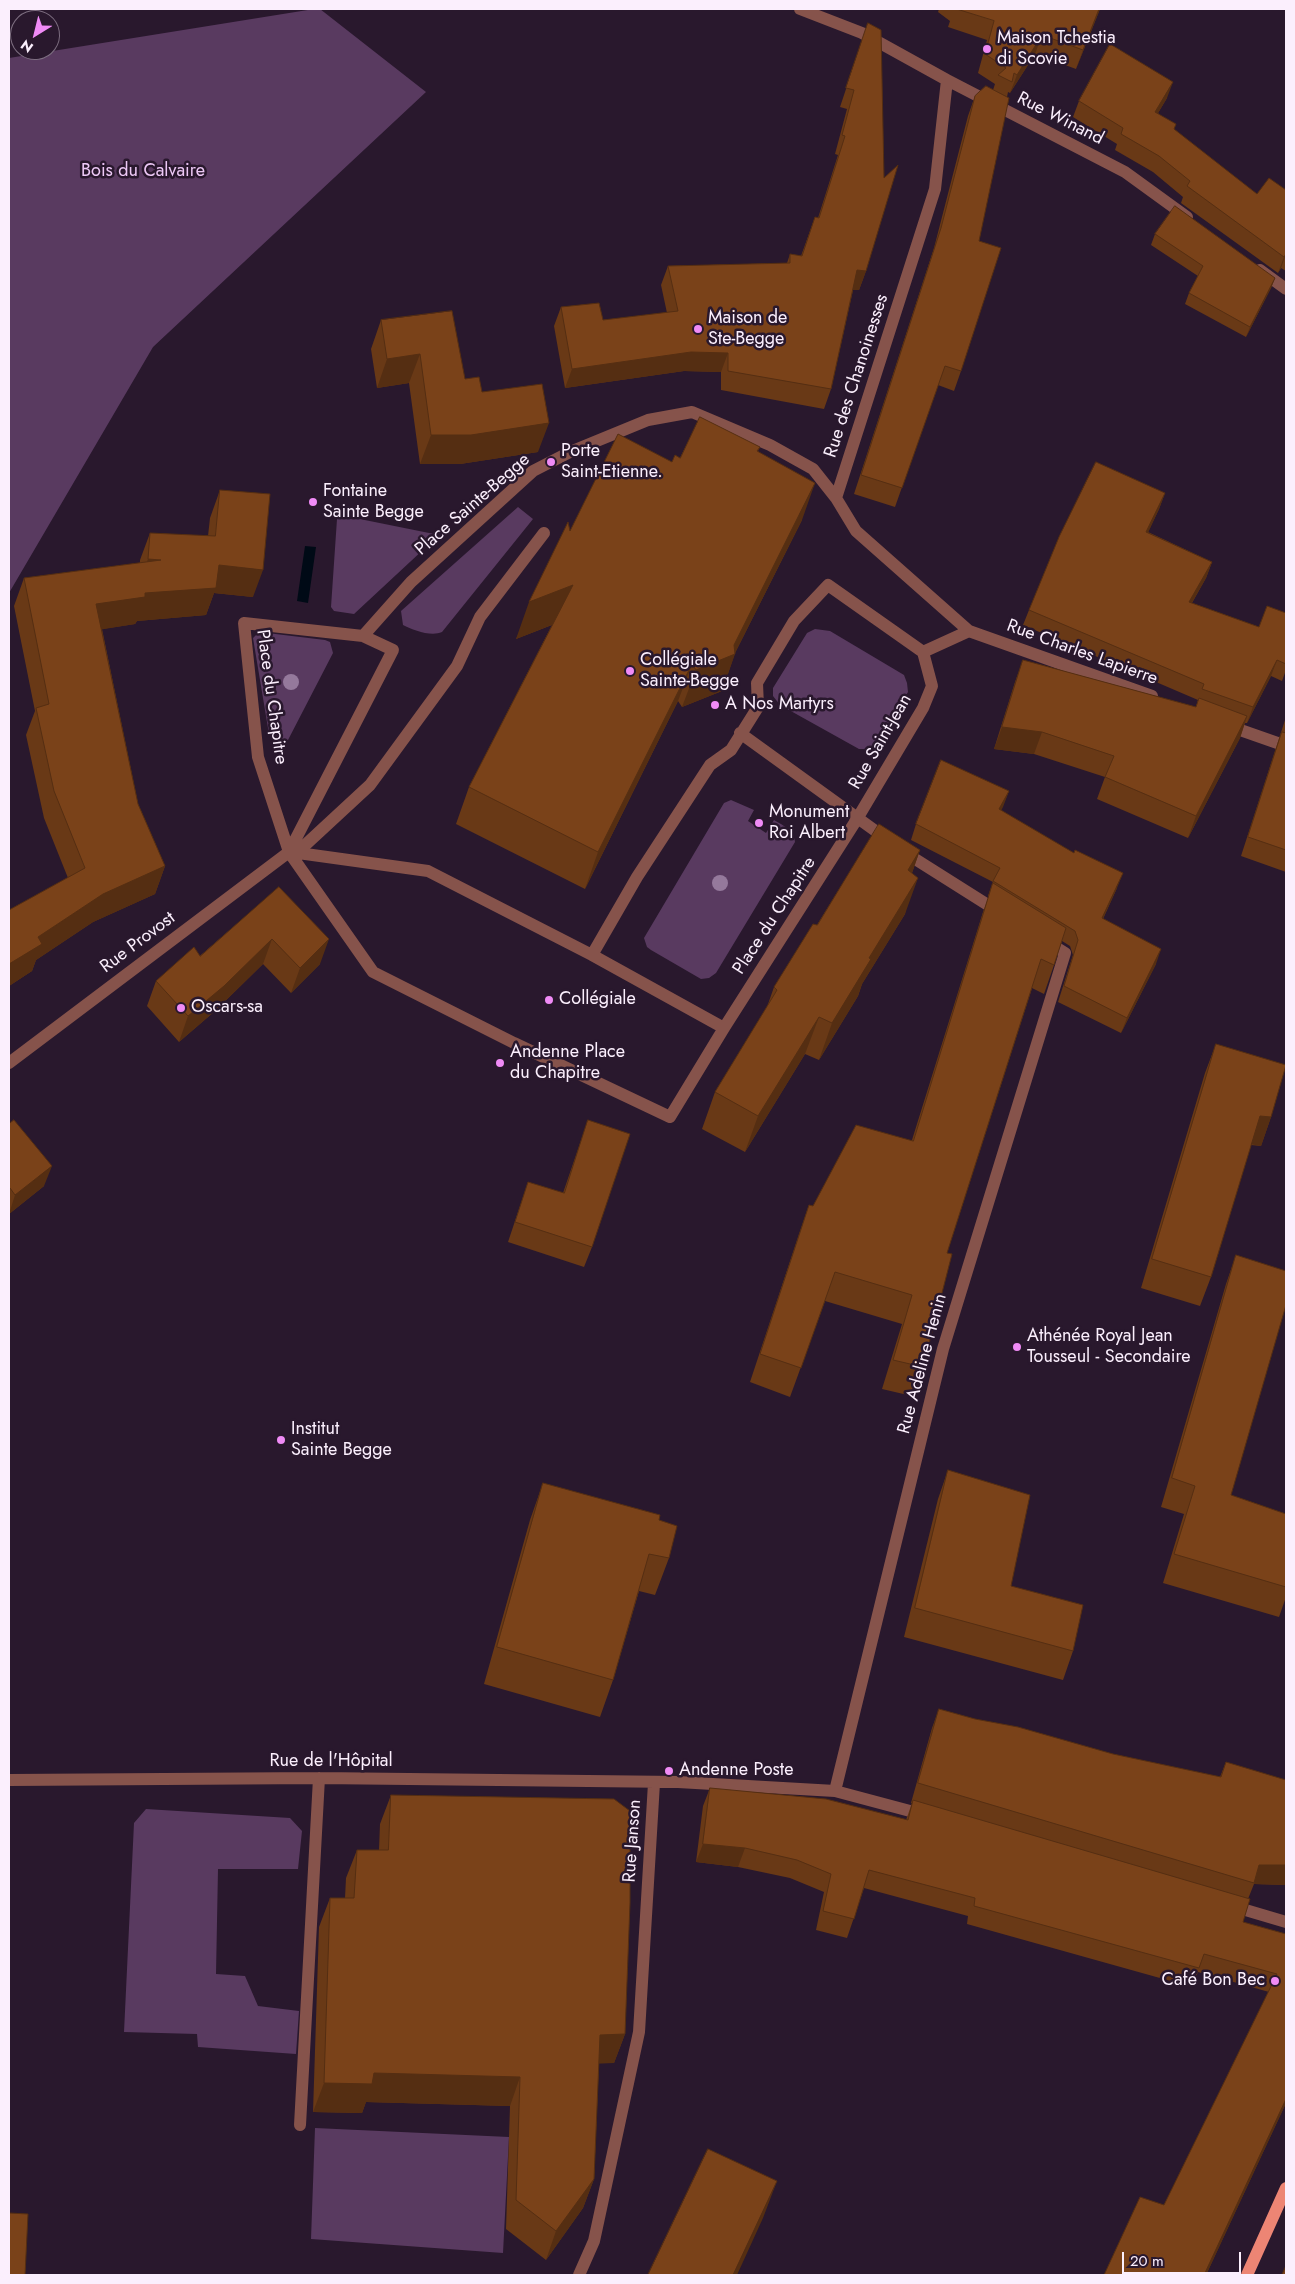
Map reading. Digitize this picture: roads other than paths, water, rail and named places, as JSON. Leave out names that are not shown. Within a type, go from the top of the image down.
[{"type":"main road","points":[[1247,2275],[1286,2188]]},
{"type":"street","name":"Rue Winand","points":[[800,9],[862,33],[947,80],[1125,172],[1197,224]]},
{"type":"street","name":"Rue des Chanoinesses","points":[[836,498],[935,189],[947,80]]},
{"type":"street","points":[[1246,260],[1286,289]]},
{"type":"street","name":"Place Sainte-Begge","points":[[363,636],[411,582],[533,471],[570,452],[648,420],[692,412],[770,445],[813,469],[836,498]]},
{"type":"street","points":[[592,955],[637,878],[710,764],[732,750],[740,733],[758,707],[757,683],[794,621],[828,585],[923,652],[969,631],[856,531],[836,498]]},
{"type":"street","points":[[288,852],[303,847],[370,785],[457,666],[480,617],[544,533]]},
{"type":"street","name":"Place du Chapitre","points":[[288,852],[393,650],[363,636],[244,623],[258,757],[288,852],[373,972],[514,1043],[670,1117],[724,1028],[857,819]]},
{"type":"street","name":"Rue Charles Lapierre","points":[[969,631],[1160,699]]},
{"type":"street","name":"Rue Saint-Jean","points":[[857,819],[923,708],[932,686],[923,652]]},
{"type":"street","points":[[1214,720],[1286,746]]},
{"type":"street","points":[[740,733],[857,819],[937,874],[1014,921]]},
{"type":"street","points":[[288,852],[428,871],[592,955],[724,1028]]},
{"type":"street","name":"Rue Provost","points":[[9,1063],[288,852]]},
{"type":"street","name":"Rue Adeline Henin","points":[[835,1791],[942,1349],[1065,952],[1031,932]]},
{"type":"street","points":[[300,2125],[319,1778]]},
{"type":"street","name":"Rue de l'Hôpital","points":[[9,1780],[319,1778],[654,1783]]},
{"type":"street","name":"Rue Janson","points":[[579,2275],[594,2241],[639,2032],[654,1783],[678,1782],[835,1791],[935,1818]]},
{"type":"street","points":[[1219,1902],[1286,1922]]},
{"type":"place","name":"Maison Tchestia di Scovie","points":[[987,49]]},
{"type":"place","name":"Maison de Ste-Begge","points":[[698,329]]},
{"type":"place","name":"Porte Saint-Etienne.","points":[[551,462]]},
{"type":"place","name":"Fontaine Sainte Begge","points":[[313,502]]},
{"type":"place","name":"Collégiale Sainte-Begge","points":[[630,671]]},
{"type":"place","name":"A Nos Martyrs","points":[[715,705]]},
{"type":"place","name":"Monument Roi Albert","points":[[759,823]]},
{"type":"place","name":"Collégiale","points":[[549,1000]]},
{"type":"place","name":"Oscars-sa","points":[[181,1008]]},
{"type":"place","name":"Andenne Place du Chapitre","points":[[500,1063]]},
{"type":"place","name":"Athénée Royal Jean Tousseul - Secondaire","points":[[1017,1347]]},
{"type":"place","name":"Institut Sainte Begge","points":[[281,1440]]},
{"type":"place","name":"Andenne Poste","points":[[669,1771]]},
{"type":"place","name":"Café Bon Bec","points":[[1275,1981]]},
{"type":"park label","name":"Bois du Calvaire","points":[[143,172]]}]
